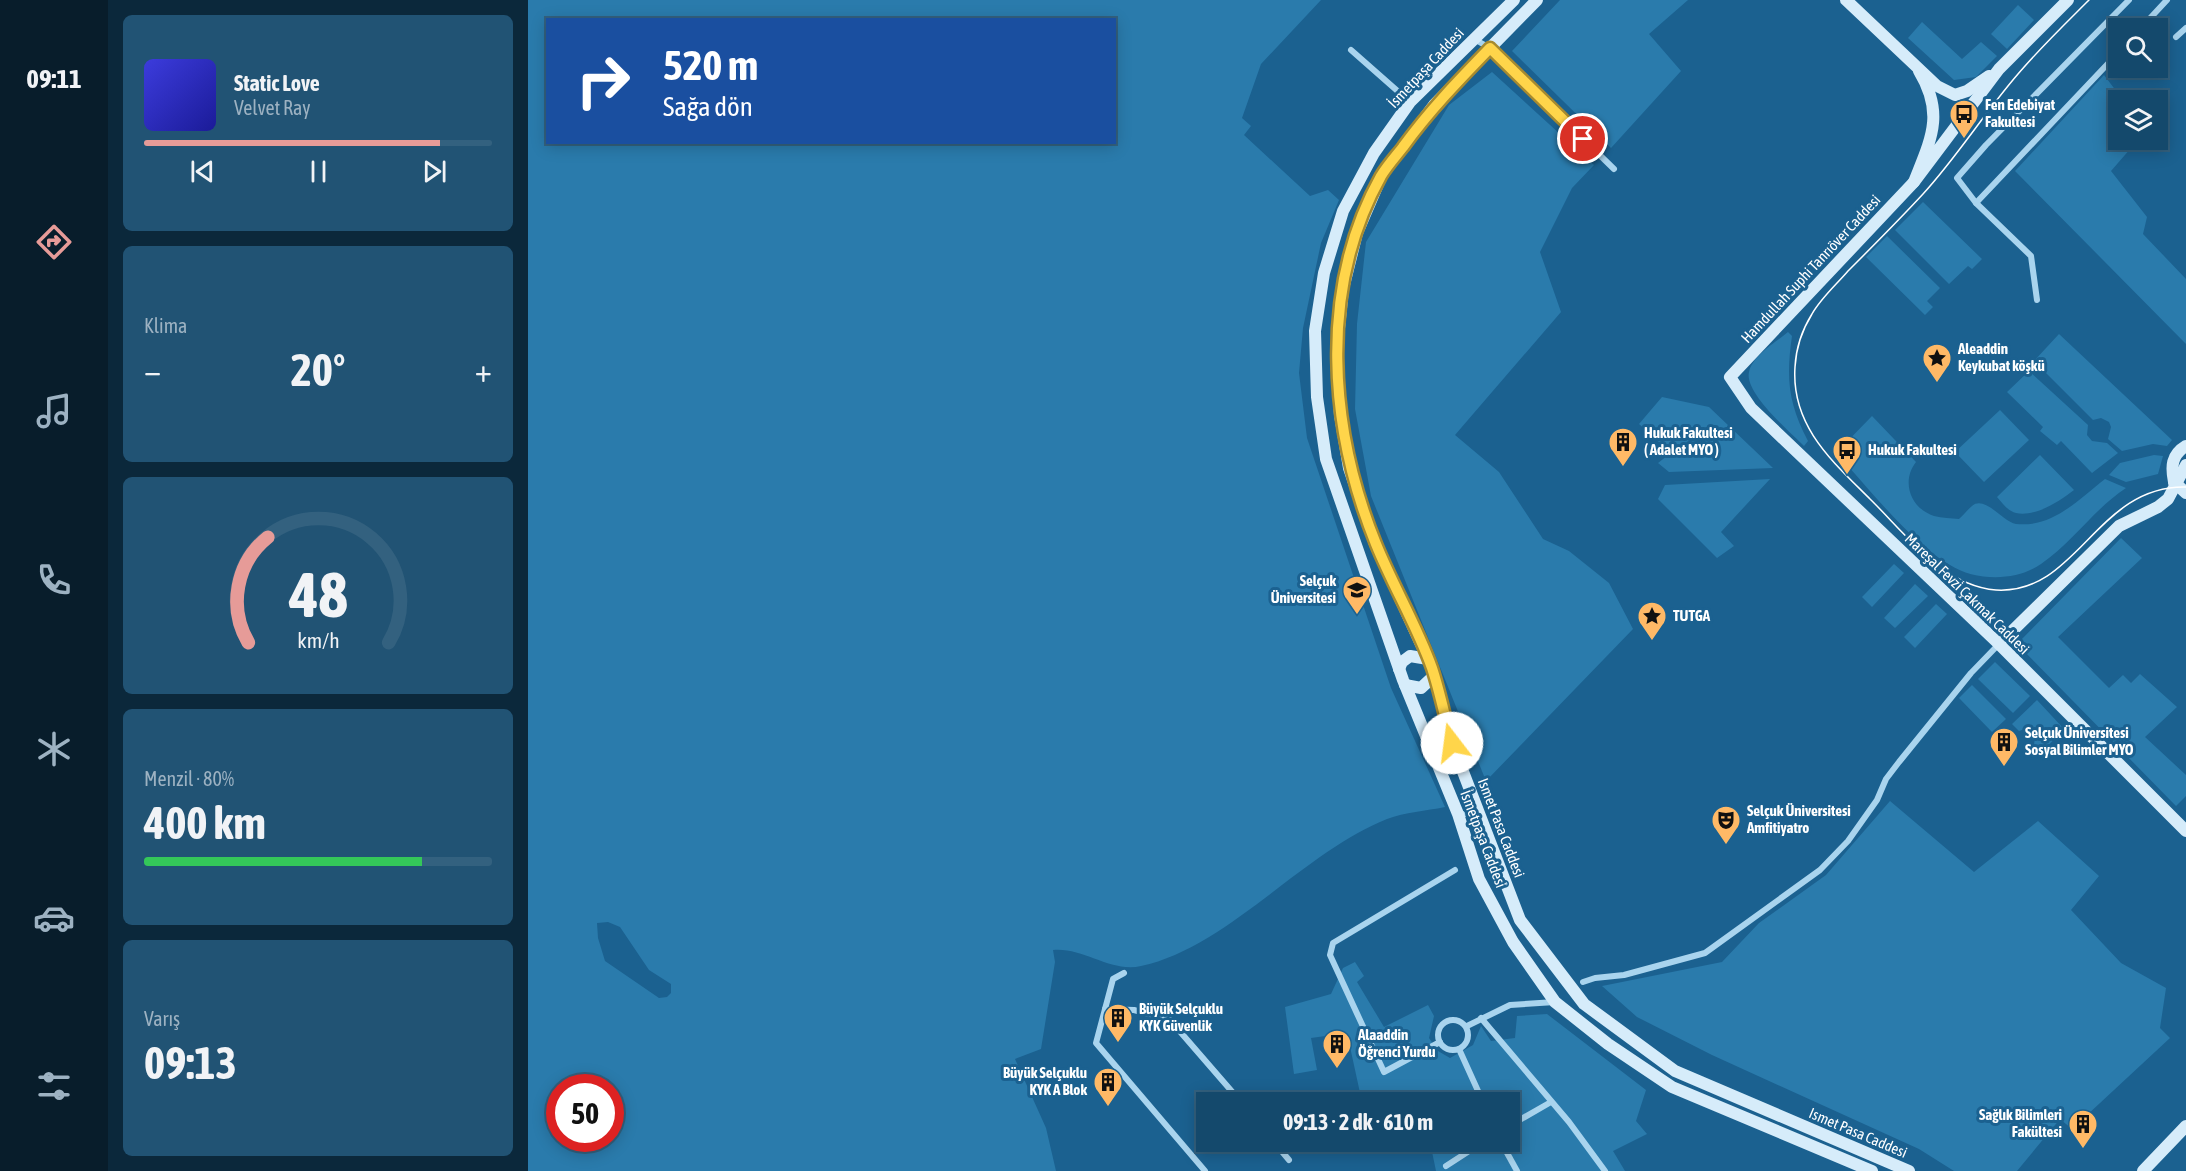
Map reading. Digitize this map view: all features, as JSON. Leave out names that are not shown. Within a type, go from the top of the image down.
[{"type":"main road","name":"İsmetpaşa Caddesi","points":[[1514,0],[1410,102],[1374,153],[1343,211],[1324,273],[1315,331],[1317,397],[1326,459],[1399,669],[1458,814],[1479,879],[1514,942],[1555,1002],[1608,1044],[1672,1087],[1872,1171]]},
{"type":"main road","name":"Ismet Pasa Caddesi","points":[[1537,0],[1434,105],[1382,175],[1357,233],[1342,289],[1336,358],[1340,415],[1349,468],[1375,544],[1428,659],[1452,743],[1520,920],[1584,1004],[1675,1071],[1909,1171]]},
{"type":"main road","points":[[1846,0],[1919,71],[1937,86],[1955,94],[1965,104],[1963,119],[1949,125],[1940,120],[1919,71]]},
{"type":"main road","points":[[1914,182],[1941,98],[1968,91],[1999,69],[2068,0]]},
{"type":"main road","name":"Hamdullah Suphi Tanrıöver Caddesi","points":[[1730,377],[1914,182],[1999,69]]},
{"type":"main road","name":"Mareşal Fevzi Çakmak Caddesi","points":[[1730,377],[1751,408],[1999,644],[2186,831]]},
{"type":"main road","points":[[2186,446],[2178,452],[2172,465],[2174,482],[2186,494]]},
{"type":"main road","points":[[1999,644],[2120,526],[2158,507],[2168,499],[2174,482],[2186,465]]},
{"type":"main road","points":[[1399,669],[1405,658],[1410,656],[1428,659]]},
{"type":"main road","points":[[1405,685],[1421,688],[1434,676]]},
{"type":"main road","points":[[2144,1171],[2186,1126]]},
{"type":"street","points":[[2037,300],[2031,256],[1976,203],[1957,178],[1986,145],[2128,0]]},
{"type":"street","points":[[2150,18],[2167,0]]},
{"type":"street","points":[[2176,37],[2186,28]]},
{"type":"street","points":[[1473,39],[1490,48],[1614,169]]},
{"type":"street","points":[[1352,50],[1410,102]]},
{"type":"street","points":[[1976,203],[2108,64]]},
{"type":"street","points":[[1583,982],[1685,961],[1706,954],[1820,870],[1848,841],[1877,800],[1886,779],[1899,762],[1971,673],[1999,644]]},
{"type":"street","points":[[1458,814],[1480,814]]},
{"type":"street","points":[[1440,1042],[1384,1072],[1330,956],[1333,943],[1455,870]]},
{"type":"street","points":[[1124,973],[1113,979],[1096,1043],[1205,1171]]},
{"type":"street","points":[[1467,1026],[1510,1005],[1555,1002]]},
{"type":"street","points":[[1105,1009],[1134,1010],[1170,1020],[1232,1092]]},
{"type":"street","points":[[1481,1018],[1597,1157],[1605,1171]]},
{"type":"street","points":[[1458,1020],[1467,1026],[1468,1039],[1459,1049],[1447,1049],[1440,1042],[1439,1028],[1446,1021],[1458,1020]]},
{"type":"street","points":[[1459,1049],[1478,1092]]},
{"type":"street","points":[[1520,1120],[1551,1102]]},
{"type":"street","points":[[1282,1152],[1289,1160]]},
{"type":"street","points":[[1446,1166],[1468,1152]]},
{"type":"street","points":[[1507,1152],[1517,1171]]},
{"type":"shaded area","points":[[528,0],[1321,0],[1261,64],[1242,118],[1251,126],[1244,135],[1310,196],[1328,190],[1339,200],[1321,243],[1303,328],[1299,373],[1307,438],[1391,688],[1445,807],[1387,819],[1356,834],[1235,920],[1173,956],[1130,967],[1108,963],[1075,952],[1053,950],[1055,962],[1041,1049],[1015,1059],[1046,1128],[1056,1171],[528,1171]],"holes":[[[608,922],[620,927],[649,970],[671,984],[671,993],[667,997],[659,998],[605,961],[598,938],[597,923]]]},
{"type":"shaded area","points":[[1560,0],[1688,0],[1649,34],[1681,71],[1611,148],[1512,51]]},
{"type":"shaded area","points":[[2018,5],[2034,20],[2007,49],[1991,34]]},
{"type":"shaded area","points":[[1922,22],[1962,59],[1981,42],[1997,56],[1976,77],[1954,80],[1908,38]]},
{"type":"shaded area","points":[[1492,72],[1594,165],[1572,188],[1540,252],[1561,312],[1455,435],[1499,472],[1543,539],[1569,551],[1609,583],[1633,629],[1486,781],[1371,496],[1355,409],[1357,324],[1366,242],[1449,105]]},
{"type":"shaded area","points":[[2104,75],[2115,90],[2108,90],[2108,150],[2129,150],[2111,171],[2147,217],[2143,234],[2186,279],[2186,344],[2015,171]]},
{"type":"shaded area","points":[[1923,202],[1982,259],[1972,269],[1968,266],[1949,284],[1895,230]]},
{"type":"shaded area","points":[[1887,236],[1940,288],[1927,301],[1933,307],[1925,315],[1866,257]]},
{"type":"shaded area","points":[[1788,332],[1792,336],[1789,365],[1790,390],[1796,414],[1808,441],[1804,446],[1769,412],[1749,381],[1749,372],[1755,360]]},
{"type":"shaded area","points":[[2059,334],[2172,440],[2167,446],[2153,444],[2122,451],[2108,439],[2111,427],[2109,422],[2101,418],[2093,420],[2034,361]]},
{"type":"shaded area","points":[[2029,371],[2088,425],[2087,435],[2092,441],[2107,443],[2118,453],[2092,473],[2061,441],[2057,445],[2040,431],[2043,427],[2007,392]]},
{"type":"shaded area","points":[[1662,397],[1709,407],[1773,468],[1669,472],[1658,463],[1667,456],[1669,451],[1639,424]]},
{"type":"shaded area","points":[[2000,410],[2029,440],[1984,482],[1955,452]]},
{"type":"shaded area","points":[[1872,416],[1916,462],[1909,477],[1910,493],[1919,507],[1934,516],[1959,519],[1972,506],[1983,504],[2011,522],[2029,524],[2054,517],[2105,479],[2126,488],[2114,496],[2053,555],[2031,570],[1996,577],[1971,574],[1950,565],[1920,543],[1836,453]]},
{"type":"shaded area","points":[[2040,455],[2074,490],[2055,503],[2032,513],[2013,512],[1997,497]]},
{"type":"shaded area","points":[[2154,455],[2163,456],[2158,474],[2126,482],[2109,475],[2120,463]]},
{"type":"shaded area","points":[[1770,479],[1721,532],[1734,546],[1717,558],[1658,499],[1665,485]]},
{"type":"shaded area","points":[[2121,538],[2142,558],[2058,637],[2109,688],[2123,675],[2131,683],[2140,674],[2177,707],[2145,737],[2186,775],[2186,796],[2176,806],[2017,644]]},
{"type":"shaded area","points":[[1894,564],[1904,573],[1872,607],[1862,597]]},
{"type":"shaded area","points":[[1915,584],[1928,596],[1895,628],[1884,618]]},
{"type":"shaded area","points":[[1936,604],[1947,614],[1915,648],[1904,637]]},
{"type":"shaded area","points":[[1995,662],[2030,696],[2013,713],[1978,679]]},
{"type":"shaded area","points":[[1972,685],[2006,719],[1992,732],[1959,698]]},
{"type":"shaded area","points":[[2037,700],[2064,729],[2041,753],[2034,746],[2035,735],[2025,729],[2019,731],[2012,724]]},
{"type":"shaded area","points":[[1890,801],[1974,872],[2038,821],[2099,876],[2071,910],[2121,963],[2166,988],[2160,1028],[2170,1038],[2072,1129],[2060,1119],[2017,1171],[1954,1171],[1919,1149],[1712,1055],[1637,1017],[1602,986],[1722,962],[1759,923],[1826,875]]},
{"type":"shaded area","points":[[1355,962],[1364,976],[1357,982],[1384,1027],[1428,1005],[1434,1016],[1429,1038],[1438,1051],[1450,1058],[1473,1045],[1481,1026],[1491,1041],[1515,1038],[1517,1016],[1547,1014],[1646,1090],[1636,1121],[1647,1134],[1613,1151],[1625,1171],[1436,1171],[1432,1152],[1520,1152],[1520,1092],[1360,1092],[1347,1033],[1311,1038],[1317,1070],[1294,1074],[1285,1007],[1331,994],[1343,968]]},
{"type":"tram line","points":[[2089,0],[2018,74],[1923,194],[1820,302],[1805,326],[1798,346],[1795,367],[1796,388],[1807,425],[1842,471],[1926,556],[1959,579],[1977,586],[1996,590],[2024,587],[2048,576],[2108,520],[2130,503],[2155,491],[2186,487]]},
{"type":"place","name":"Fen Edebiyat Fakultesi","points":[[1964,140]]},
{"type":"place","name":"Aleaddin Keykubat köşkü","points":[[1937,384]]},
{"type":"place","name":"Hukuk Fakultesi ( Adalet MYO )","points":[[1623,468]]},
{"type":"place","name":"Hukuk Fakultesi","points":[[1847,476]]},
{"type":"place","name":"Selçuk Üniversitesi","points":[[1357,616]]},
{"type":"place","name":"TUTGA","points":[[1652,642]]},
{"type":"place","name":"Selçuk Üniversitesi Sosyal Bilimler MYO","points":[[2004,768]]},
{"type":"place","name":"Selçuk Üniversitesi Amfitiyatro","points":[[1726,846]]},
{"type":"place","name":"Büyük Selçuklu KYK Güvenlik","points":[[1118,1044]]},
{"type":"place","name":"Alaaddin Öğrenci Yurdu","points":[[1337,1070]]},
{"type":"place","name":"Büyük Selçuklu KYK A Blok","points":[[1108,1108]]},
{"type":"place","name":"Sağlık Bilimleri Fakültesi","points":[[2083,1150]]},
{"type":"route","points":[[1452,743],[1432,668],[1375,544],[1349,468],[1340,415],[1336,358],[1342,289],[1357,233],[1382,175],[1434,105],[1490,48],[1583,139]]}]
